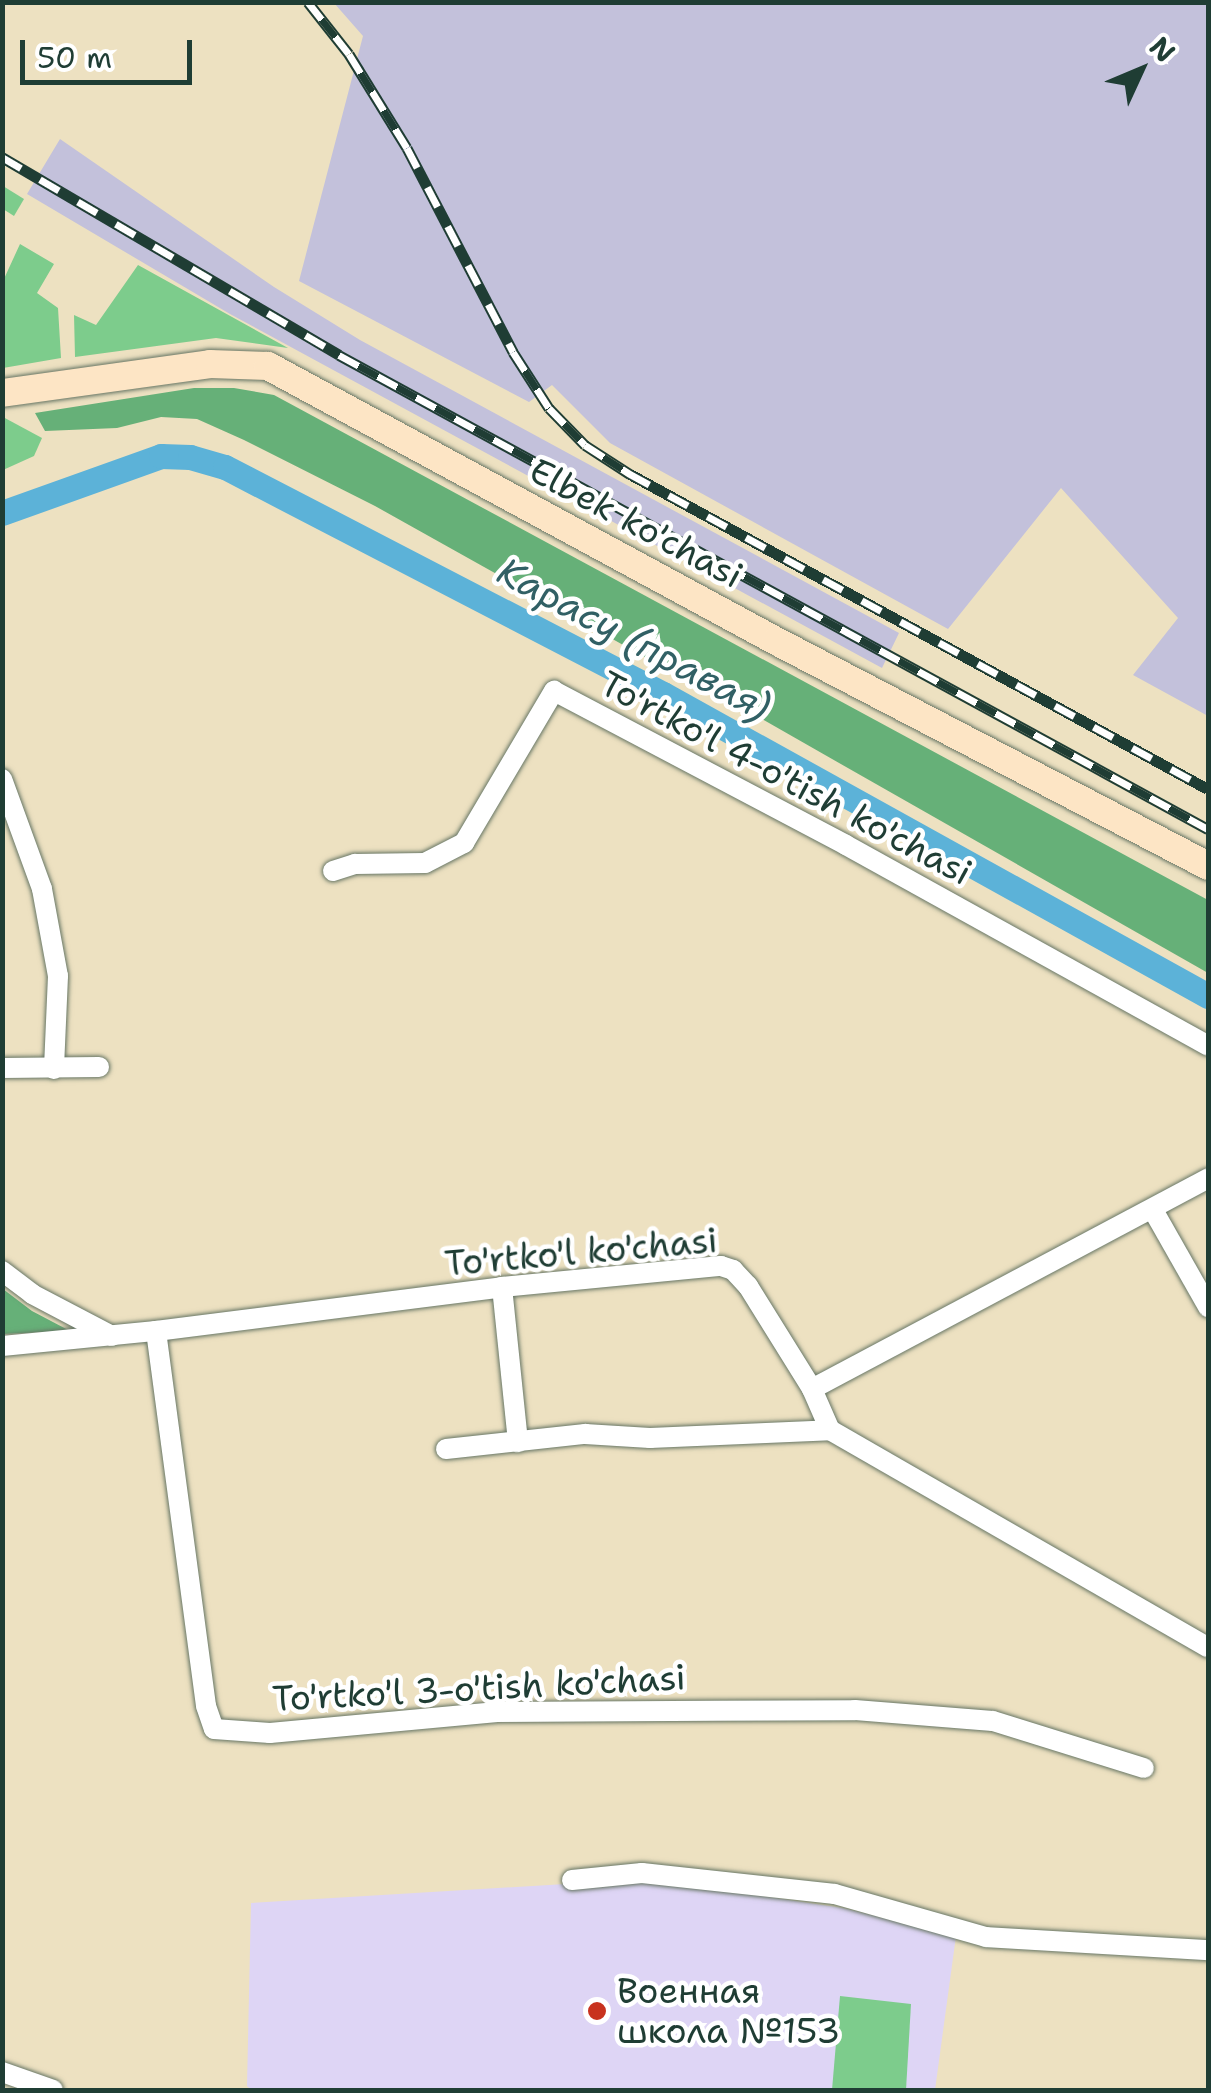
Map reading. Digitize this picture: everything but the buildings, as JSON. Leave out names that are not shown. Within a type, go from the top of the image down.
[{"type":"main road","name":"Elbek ko'chasi","points":[[2,394],[210,364],[268,366],[758,631],[1208,866]]},
{"type":"street","name":"To'rtko'l 4-o'tish ko'chasi","points":[[333,870],[356,864],[426,863],[464,844],[554,692],[846,845],[1208,1046]]},
{"type":"street","points":[[2,779],[42,889],[58,976],[54,1069]]},
{"type":"street","points":[[2,1068],[99,1067]]},
{"type":"street","points":[[812,1389],[1208,1178]]},
{"type":"street","points":[[1153,1210],[1208,1307]]},
{"type":"street","name":"To'rtko'l ko'chasi","points":[[2,1346],[156,1331],[502,1287],[721,1266],[733,1270],[812,1389],[830,1430]]},
{"type":"street","points":[[2,1271],[32,1294],[112,1336]]},
{"type":"street","points":[[502,1287],[518,1442]]},
{"type":"street","name":"To'rtko'l 3-o'tish ko'chasi","points":[[156,1331],[206,1706],[214,1729],[270,1733],[496,1712],[855,1710],[993,1721],[1144,1768]]},
{"type":"street","points":[[446,1449],[585,1434],[650,1438],[830,1430],[1208,1646]]},
{"type":"street","points":[[572,1880],[642,1873],[816,1892],[986,1937],[1208,1950]]},
{"type":"street","points":[[2,2072],[53,2090]]},
{"type":"shaded area","points":[[334,3],[1208,3],[1208,716],[1133,675],[1178,618],[1061,488],[948,629],[610,443],[552,385],[529,402],[299,281],[363,36]]},
{"type":"shaded area","points":[[60,139],[274,287],[360,340],[899,633],[882,668],[230,314],[27,194]]},
{"type":"shaded area","name":"Военная школа №153","points":[[648,1879],[843,1908],[956,1936],[935,2090],[251,2090],[247,2086],[251,1903]]},
{"type":"green space","points":[[3,186],[24,199],[14,216],[3,209]]},
{"type":"green space","points":[[20,244],[54,264],[37,293],[58,308],[61,358],[3,368],[3,281]]},
{"type":"green space","points":[[138,265],[288,348],[216,338],[75,357],[74,315],[96,325]]},
{"type":"green space","points":[[194,388],[234,388],[274,395],[1208,900],[1208,973],[753,714],[738,700],[666,669],[375,506],[244,440],[197,419],[161,417],[117,428],[45,431],[35,413]]},
{"type":"green space","points":[[3,417],[42,438],[34,456],[3,470]]},
{"type":"green space","points":[[3,1289],[32,1311],[70,1331],[3,1334]]},
{"type":"green space","points":[[840,1996],[911,2004],[906,2090],[832,2090]]},
{"type":"waterway","name":"Карасу (правая)","points":[[2,513],[161,456],[190,457],[225,467],[663,694],[1208,996]]},
{"type":"railway","points":[[308,2],[349,54],[407,148],[513,352],[549,408],[585,445],[630,474],[1208,789]]},
{"type":"railway","points":[[2,157],[339,355],[1208,829]]},
{"type":"place","name":"Военная школа №153","points":[[597,2011]]}]
